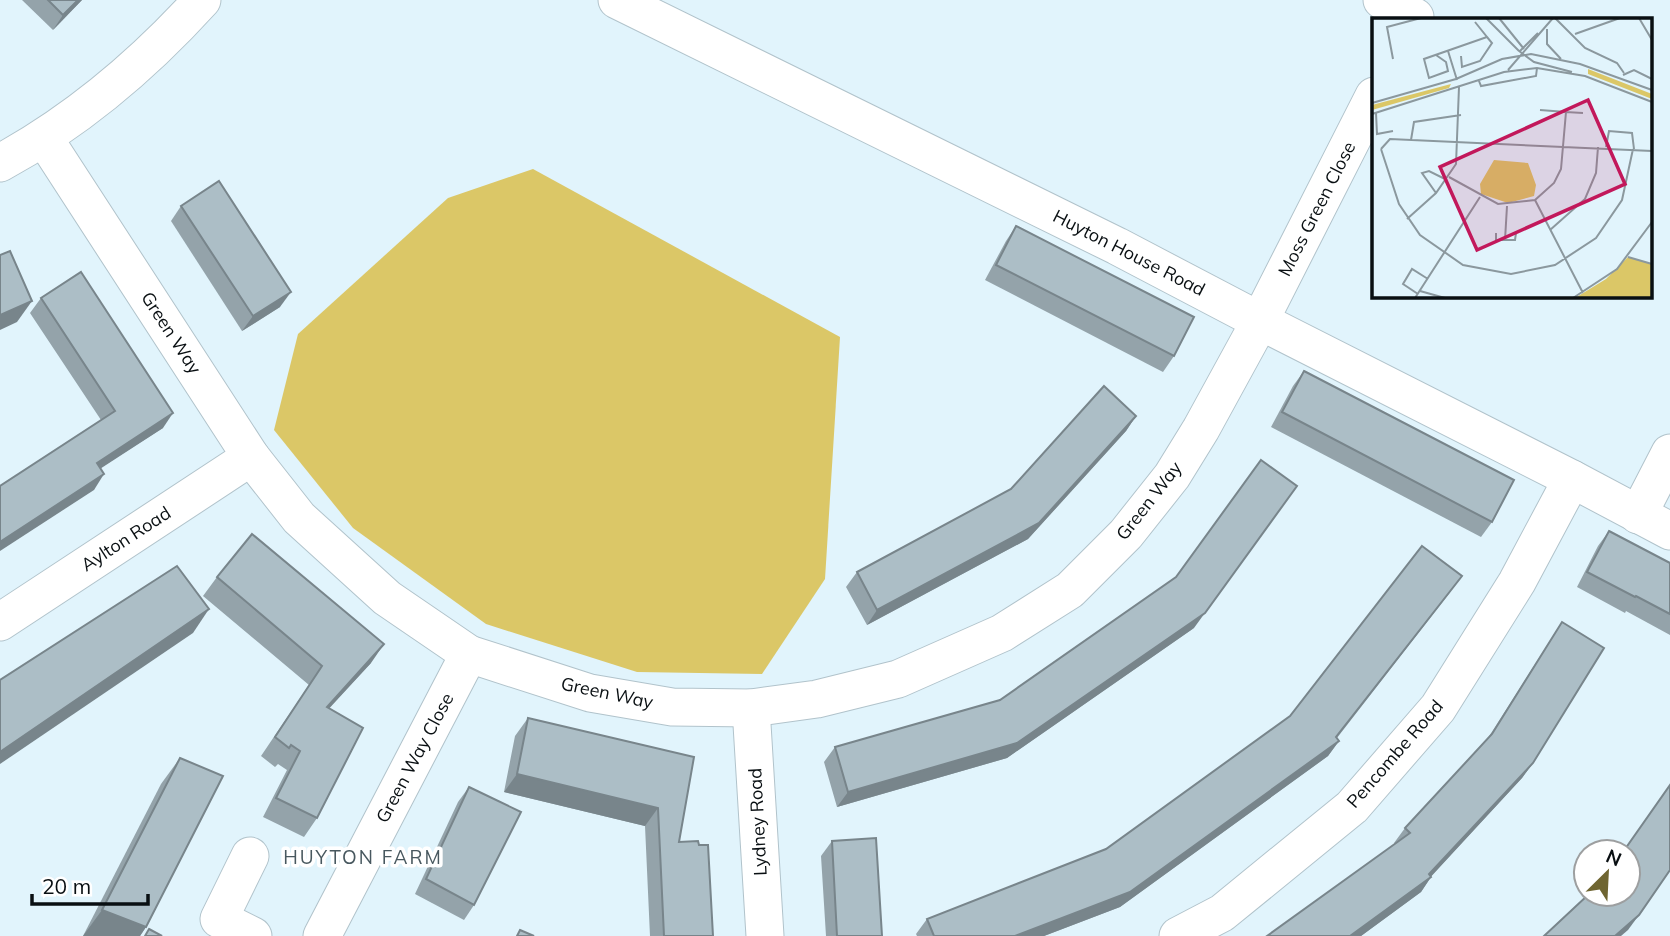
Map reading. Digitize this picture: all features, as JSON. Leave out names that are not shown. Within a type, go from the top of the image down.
[{"type":"street","points":[[3,156],[44,138],[71,119],[135,68],[202,0]]},
{"type":"street","name":"Huyton House Road","points":[[617,0],[1094,234],[1670,531]]},
{"type":"street","points":[[1382,0],[1416,18]]},
{"type":"street","name":"Moss Green Close","points":[[1260,321],[1372,100]]},
{"type":"street","name":"Green Way","points":[[44,138],[251,457],[299,518],[367,580],[387,598],[469,654],[590,693],[672,706],[751,708],[817,699],[898,679],[1002,633],[1070,590],[1126,534],[1172,476],[1202,429],[1260,321]]},
{"type":"street","points":[[1638,515],[1670,453]]},
{"type":"street","name":"Aylton Road","points":[[0,622],[251,457]]},
{"type":"street","name":"Pencombe Road","points":[[1178,936],[1222,913],[1352,807],[1438,708],[1517,582],[1572,479]]},
{"type":"street","name":"Green Way Close","points":[[322,936],[469,654]]},
{"type":"street","name":"Lydney Road","points":[[751,708],[765,936]]},
{"type":"street","points":[[250,856],[219,919],[253,936]]},
{"type":"shaded area","points":[[533,169],[840,337],[825,579],[762,674],[637,672],[486,624],[353,528],[274,430],[298,334],[448,198]]},
{"type":"building","points":[[48,0],[78,0],[63,15]]},
{"type":"building","points":[[219,181],[291,292],[253,316],[181,206]]},
{"type":"building","points":[[1016,226],[1194,317],[1174,356],[996,265]]},
{"type":"building","points":[[10,251],[32,301],[0,315],[0,255]]},
{"type":"building","points":[[81,272],[173,413],[97,463],[104,474],[0,542],[0,486],[115,411],[41,298]]},
{"type":"building","points":[[1304,371],[1514,480],[1492,522],[1282,412]]},
{"type":"building","points":[[1104,386],[1136,416],[1039,523],[877,610],[857,572],[1011,489]]},
{"type":"building","points":[[1261,460],[1297,486],[1205,613],[1017,743],[848,792],[835,747],[1000,700],[1176,577]]},
{"type":"building","points":[[1609,531],[1670,563],[1670,614],[1587,572]]},
{"type":"building","points":[[252,534],[384,644],[327,707],[363,728],[317,818],[276,798],[300,751],[291,745],[289,748],[275,737],[322,666],[217,577]]},
{"type":"building","points":[[1422,546],[1462,576],[1336,737],[1339,741],[1130,892],[1015,936],[934,936],[927,919],[1106,849],[1290,716]]},
{"type":"building","points":[[177,566],[209,609],[0,752],[0,680]]},
{"type":"building","points":[[1562,622],[1604,648],[1533,763],[1429,874],[1431,877],[1350,936],[1267,936],[1410,833],[1405,828],[1492,734]]},
{"type":"building","points":[[528,718],[694,757],[679,842],[698,841],[699,845],[708,845],[713,936],[664,936],[658,808],[517,774]]},
{"type":"building","points":[[180,758],[223,776],[146,927],[102,910]]},
{"type":"building","points":[[1670,785],[1670,870],[1639,915],[1615,936],[1544,936],[1574,908],[1642,908],[1642,838],[1633,838]]},
{"type":"building","points":[[469,787],[521,812],[474,905],[426,879]]},
{"type":"building","points":[[876,838],[882,936],[837,936],[832,841]]},
{"type":"building","points":[[149,929],[162,936],[145,936]]},
{"type":"building","points":[[520,930],[534,936],[517,936]]},
{"type":"district","name":"HUYTON FARM","points":[[363,857]]}]
